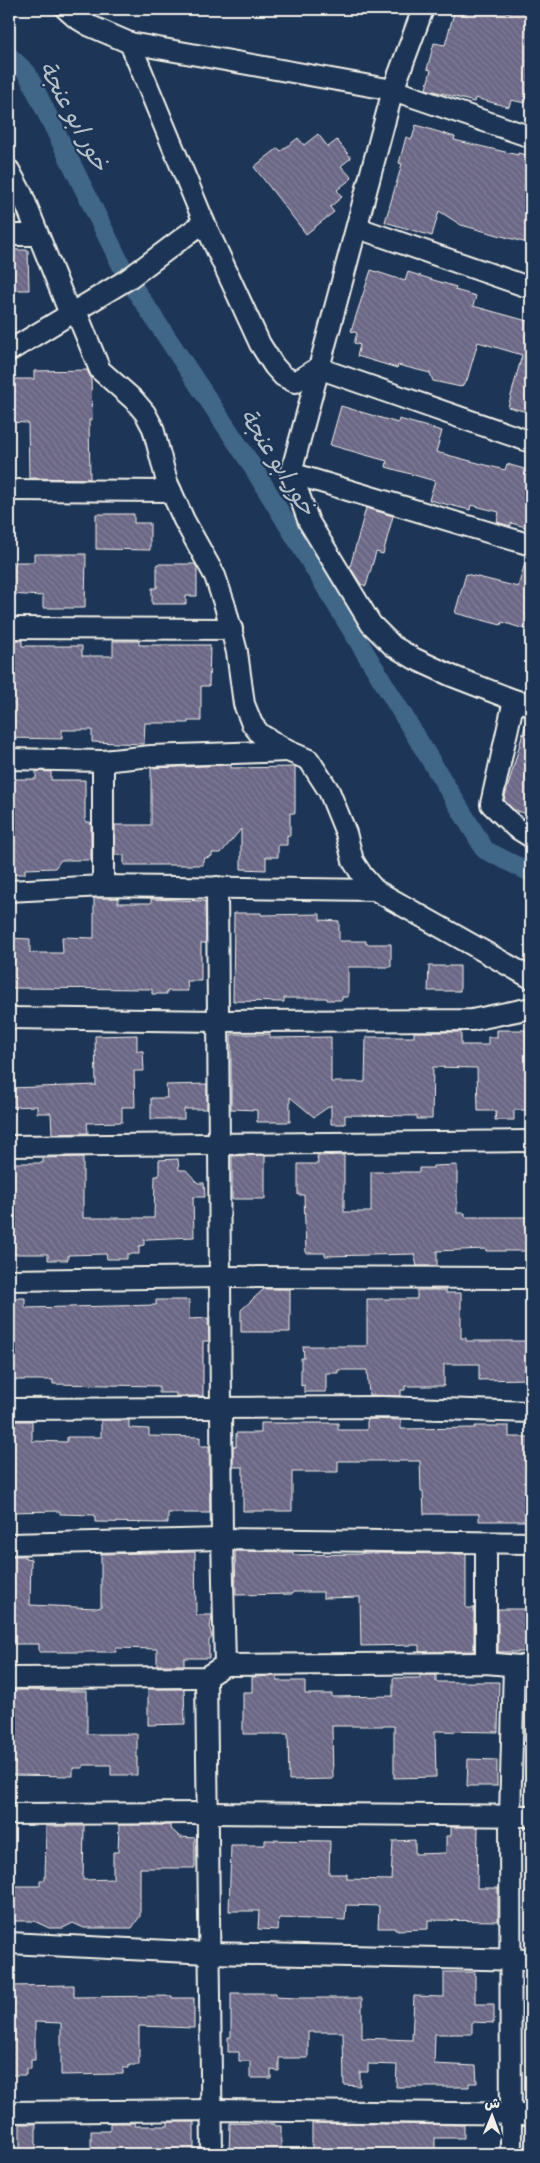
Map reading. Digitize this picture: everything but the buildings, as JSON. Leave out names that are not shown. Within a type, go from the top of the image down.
[{"type":"street","points":[[66,9],[88,25],[130,43],[394,90],[531,137]]},
{"type":"street","points":[[423,9],[394,90],[291,473],[309,522],[371,624],[393,646],[415,659],[452,676],[523,703],[491,804],[515,827],[531,837]]},
{"type":"street","points":[[130,43],[204,222],[260,344],[283,376],[295,382],[318,368]]},
{"type":"street","points":[[9,170],[22,194],[37,235],[100,370],[134,400],[145,413],[153,428],[171,491],[184,520],[215,576],[232,629],[244,704],[252,724],[260,734],[310,760],[328,791],[346,833],[353,861],[375,890],[531,978]]},
{"type":"street","points":[[9,351],[128,279],[204,222]]},
{"type":"street","points":[[358,228],[531,288]]},
{"type":"street","points":[[9,236],[37,235]]},
{"type":"street","points":[[318,368],[531,442]]},
{"type":"street","points":[[291,473],[531,545]]},
{"type":"street","points":[[9,490],[171,491]]},
{"type":"street","points":[[9,628],[232,629]]},
{"type":"street","points":[[9,759],[103,761],[151,756],[288,750]]},
{"type":"street","points":[[102,886],[103,761]]},
{"type":"street","points":[[9,891],[102,886],[375,890]]},
{"type":"street","points":[[217,887],[222,1539],[225,1665]]},
{"type":"street","points":[[9,1018],[218,1021],[472,1020],[531,1008]]},
{"type":"street","points":[[9,1146],[531,1141]]},
{"type":"street","points":[[9,1280],[220,1277],[531,1278]]},
{"type":"street","points":[[9,1409],[382,1407],[531,1412]]},
{"type":"street","points":[[9,1544],[222,1539],[531,1543]]},
{"type":"street","points":[[486,1543],[486,1663]]},
{"type":"street","points":[[9,1678],[206,1677],[225,1665],[486,1663],[523,1667],[510,1816],[511,2154]]},
{"type":"street","points":[[206,1677],[212,2154]]},
{"type":"street","points":[[9,1814],[208,1813],[531,1816]]},
{"type":"street","points":[[9,1943],[209,1952],[531,1960]]},
{"type":"street","points":[[9,2112],[212,2110],[531,2114]]},
{"type":"waterway","name":"خور ابو عنجة","points":[[9,56],[27,73],[128,279],[249,461],[485,850],[531,873]]}]
